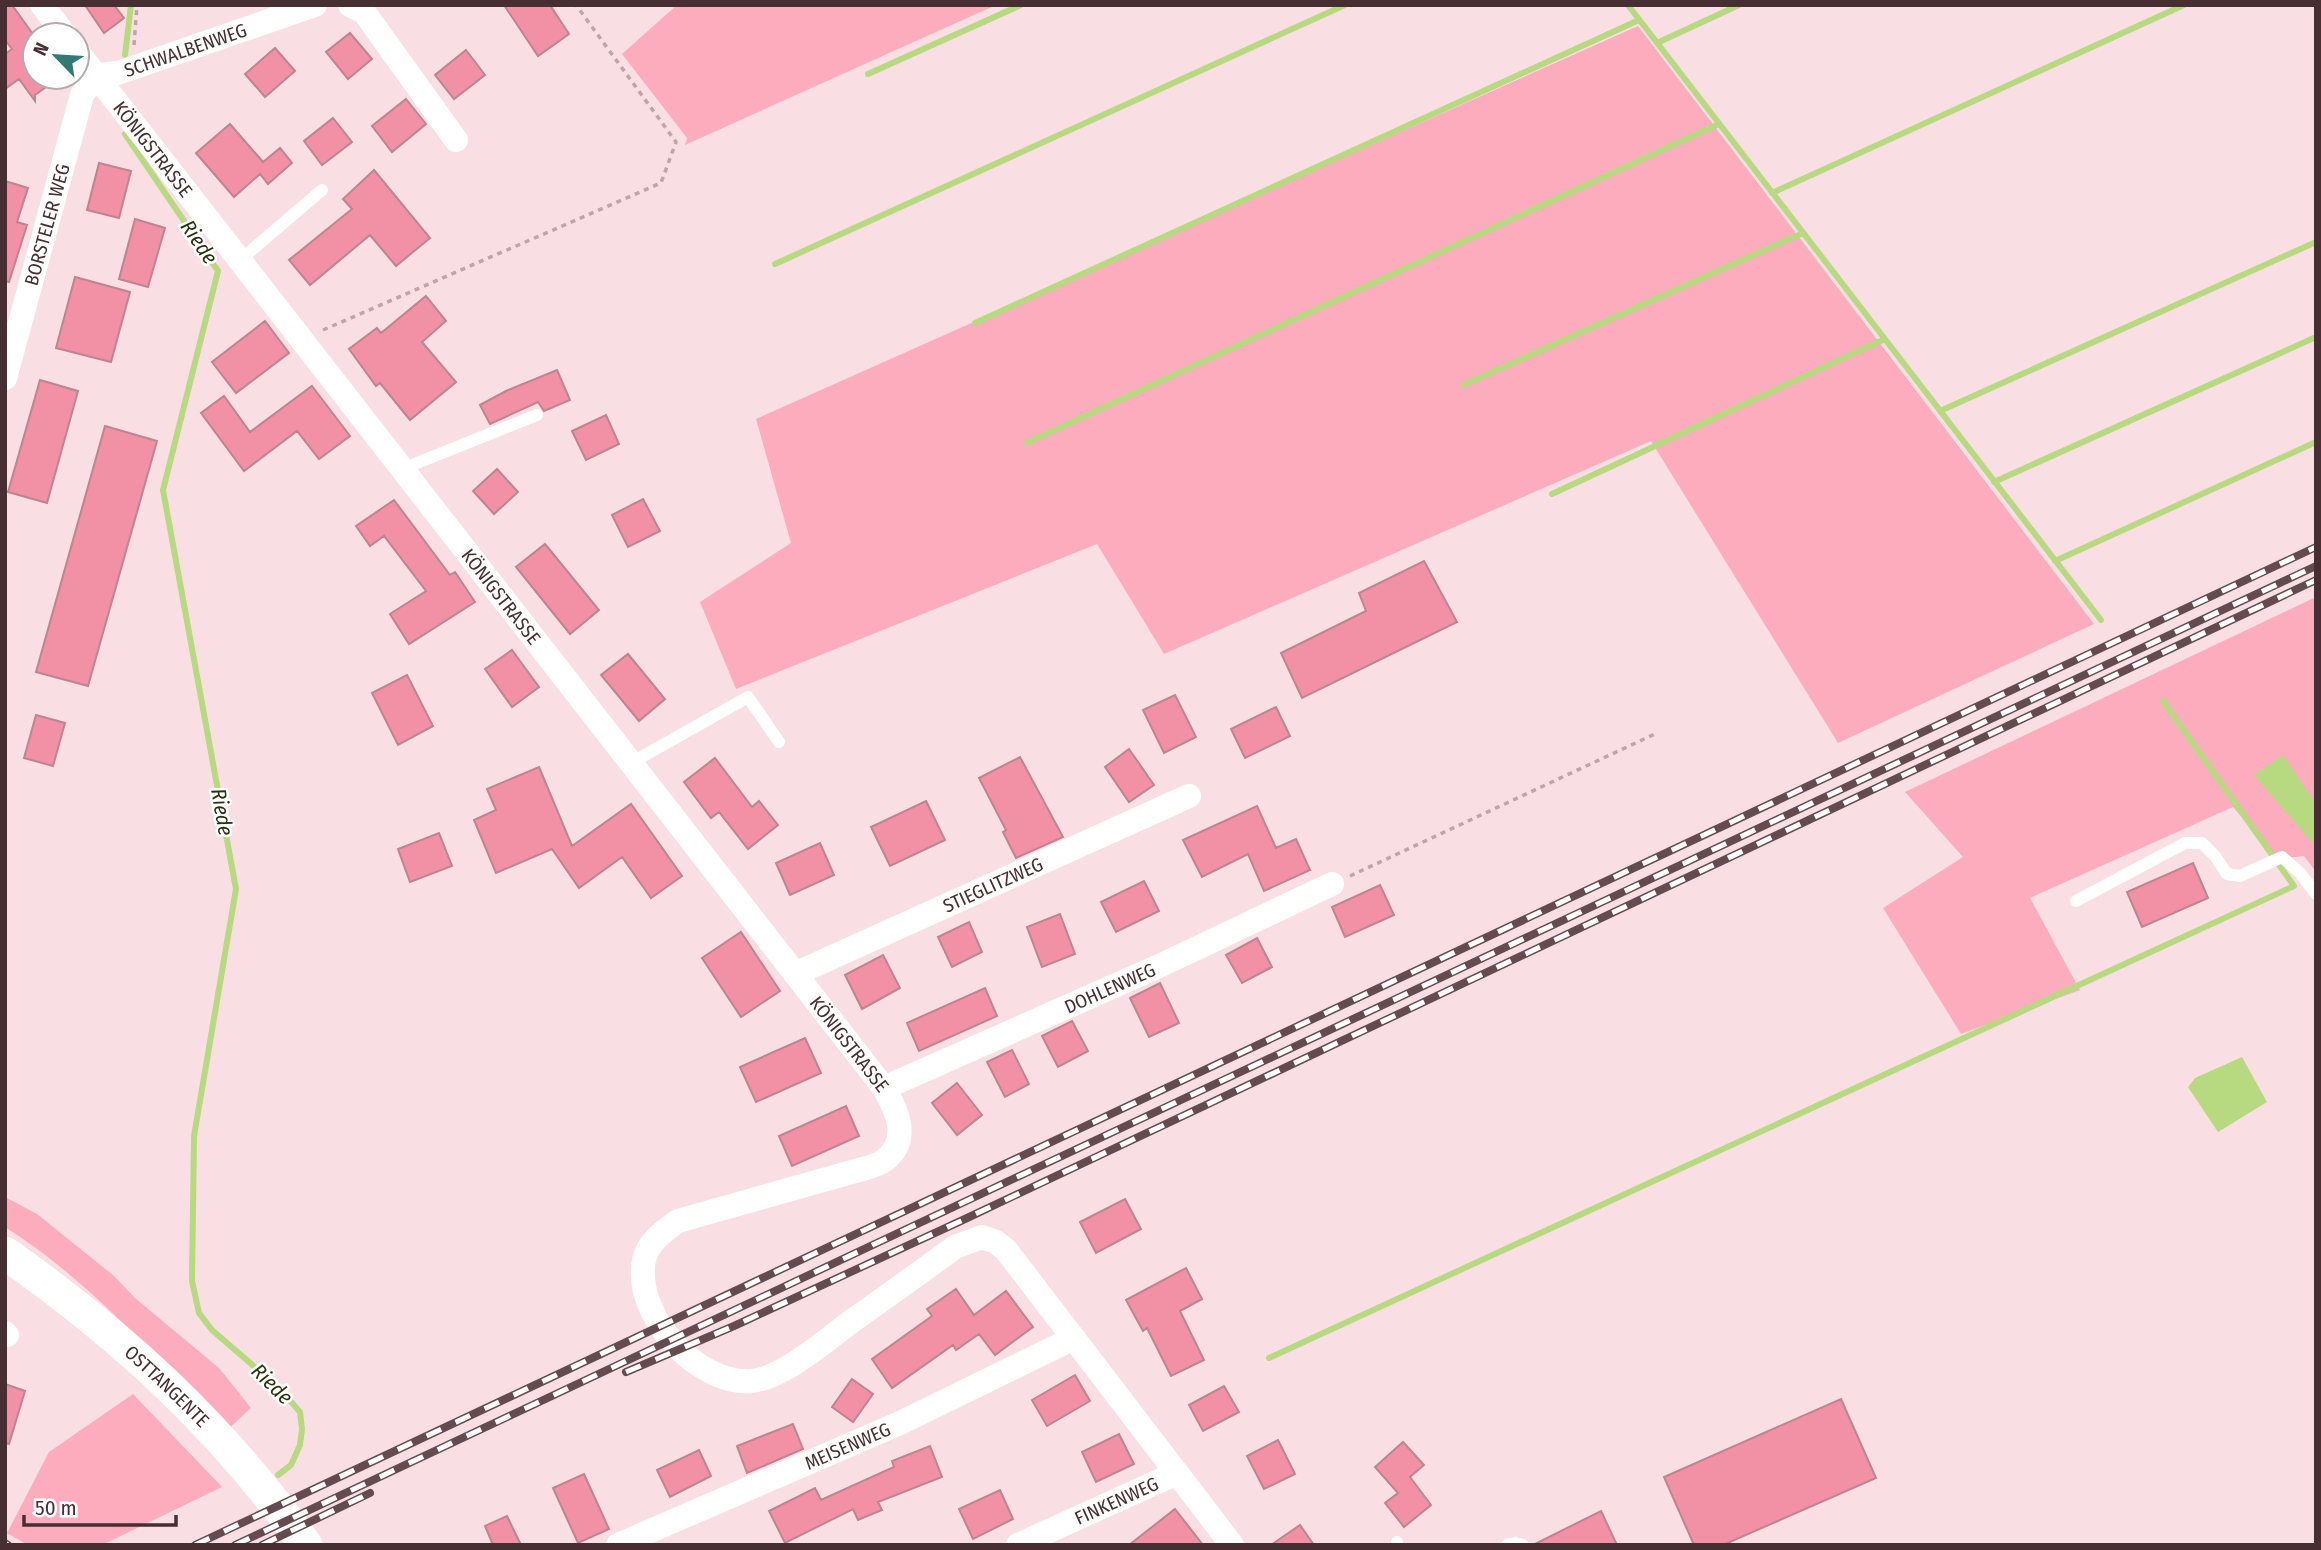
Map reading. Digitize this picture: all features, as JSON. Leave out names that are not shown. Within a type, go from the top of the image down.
[{"type":"main road","name":"OSTTANGENTE","points":[[5,1253],[85,1311],[160,1375],[234,1455],[306,1545]]},
{"type":"street","points":[[42,5],[54,21]]},
{"type":"street","name":"SCHWALBENWEG","points":[[96,75],[118,73],[315,5]]},
{"type":"street","points":[[349,5],[364,12],[456,140]]},
{"type":"street","name":"KÖNIGSTRASSE","points":[[91,69],[884,1088],[897,1112],[900,1129],[896,1146],[884,1161],[678,1221],[657,1236],[644,1259],[645,1286],[651,1308],[661,1328],[692,1360],[723,1377],[753,1381],[787,1368],[955,1247],[982,1237],[996,1242],[1006,1250],[1232,1545]]},
{"type":"street","name":"BORSTELER WEG","points":[[5,377],[13,320],[82,95],[96,75]]},
{"type":"street","name":"STIEGLITZWEG","points":[[795,974],[1189,796]]},
{"type":"street","name":"DOHLENWEG","points":[[884,1088],[1157,967],[1332,884]]},
{"type":"street","name":"MEISENWEG","points":[[618,1545],[900,1423],[1074,1338]]},
{"type":"street","name":"FINKENWEG","points":[[1018,1545],[1177,1473]]},
{"type":"lane","points":[[240,260],[322,190]]},
{"type":"lane","points":[[402,469],[537,415]]},
{"type":"lane","points":[[631,763],[748,697],[779,742]]},
{"type":"lane","points":[[2076,901],[2185,843],[2202,844],[2215,856],[2227,874],[2240,876],[2282,857],[2300,873],[2316,894]]},
{"type":"lane","points":[[1507,1545],[1523,1545]]},
{"type":"path","points":[[133,68],[137,5]]},
{"type":"path","points":[[301,340],[661,183],[676,142],[576,5]]},
{"type":"path","points":[[1332,884],[1657,733]]},
{"type":"shaded area","points":[[677,5],[996,5],[685,145],[687,138],[622,54]]},
{"type":"shaded area","points":[[1638,26],[2094,624],[1838,743],[1651,441],[1164,654],[1097,544],[736,689],[700,602],[791,543],[756,419]]},
{"type":"shaded area","points":[[2316,597],[2316,872],[2304,856],[2278,859],[2233,807],[2030,898],[2080,990],[1961,1034],[1883,908],[1963,857],[1905,792]]},
{"type":"shaded area","points":[[2283,755],[2316,804],[2316,847],[2254,775]]},
{"type":"shaded area","points":[[2242,1057],[2267,1102],[2218,1132],[2188,1087],[2195,1078]]},
{"type":"shaded area","points":[[5,1197],[37,1214],[114,1276],[136,1299],[219,1368],[251,1408],[225,1432],[122,1322],[66,1271],[5,1227]]},
{"type":"shaded area","points":[[133,1394],[222,1487],[102,1545],[28,1545],[7,1533],[49,1452]]},
{"type":"building","points":[[5,5],[12,5],[24,21],[21,21],[21,82],[19,79],[5,89],[5,54],[12,49],[5,40]]},
{"type":"building","points":[[85,5],[114,5],[124,18],[104,33]]},
{"type":"building","points":[[504,5],[550,5],[569,34],[538,56]]},
{"type":"building","points":[[350,33],[372,59],[348,79],[326,52]]},
{"type":"building","points":[[275,48],[295,71],[265,97],[245,74]]},
{"type":"building","points":[[466,50],[485,75],[454,99],[435,75]]},
{"type":"building","points":[[28,91],[41,91],[35,95],[35,101]]},
{"type":"building","points":[[406,99],[426,124],[392,152],[372,126]]},
{"type":"building","points":[[333,118],[352,142],[322,165],[304,141]]},
{"type":"building","points":[[230,124],[263,162],[280,148],[292,163],[268,184],[260,174],[234,197],[196,153]]},
{"type":"building","points":[[99,163],[131,171],[119,218],[87,210]]},
{"type":"building","points":[[374,170],[430,238],[396,266],[370,235],[310,285],[289,260],[352,209],[343,199]]},
{"type":"building","points":[[5,181],[28,188],[17,222],[27,225],[9,282],[5,281]]},
{"type":"building","points":[[135,219],[165,228],[148,287],[119,279]]},
{"type":"building","points":[[75,277],[130,292],[111,362],[56,348]]},
{"type":"building","points":[[426,296],[446,321],[422,342],[456,382],[410,420],[380,383],[376,386],[349,349],[377,328],[381,333]]},
{"type":"building","points":[[265,321],[289,353],[236,393],[212,362]]},
{"type":"building","points":[[557,370],[570,400],[544,411],[538,402],[490,424],[480,405]]},
{"type":"building","points":[[40,380],[78,391],[47,503],[8,492]]},
{"type":"building","points":[[312,386],[350,436],[319,459],[297,431],[244,471],[201,413],[224,396],[250,432]]},
{"type":"building","points":[[606,415],[619,444],[586,460],[572,431]]},
{"type":"building","points":[[105,426],[157,441],[88,686],[36,672]]},
{"type":"building","points":[[497,469],[518,492],[494,514],[473,491]]},
{"type":"building","points":[[643,499],[660,531],[628,547],[612,515]]},
{"type":"building","points":[[394,500],[450,575],[455,572],[475,602],[409,644],[390,614],[426,591],[384,536],[370,546],[356,526]]},
{"type":"building","points":[[545,544],[599,610],[570,634],[516,567]]},
{"type":"building","points":[[1424,561],[1457,622],[1302,698],[1281,653],[1366,611],[1359,593]]},
{"type":"building","points":[[512,650],[539,687],[512,707],[485,669]]},
{"type":"building","points":[[628,654],[665,699],[639,721],[601,675]]},
{"type":"building","points":[[407,675],[433,726],[398,745],[372,693]]},
{"type":"building","points":[[1175,695],[1196,737],[1164,753],[1143,710]]},
{"type":"building","points":[[1276,707],[1290,736],[1245,758],[1231,729]]},
{"type":"building","points":[[36,715],[65,723],[53,766],[24,758]]},
{"type":"building","points":[[1129,749],[1154,785],[1129,802],[1105,767]]},
{"type":"building","points":[[1020,757],[1063,837],[1016,858],[1003,832],[1006,830],[979,778]]},
{"type":"building","points":[[715,758],[752,807],[759,801],[778,825],[748,849],[719,812],[711,818],[684,782]]},
{"type":"building","points":[[539,767],[572,846],[631,804],[682,876],[651,898],[622,857],[579,888],[552,849],[496,873],[474,820],[496,810],[487,789]]},
{"type":"building","points":[[926,801],[945,840],[890,866],[871,827]]},
{"type":"building","points":[[1257,806],[1276,848],[1296,839],[1310,870],[1264,891],[1248,854],[1202,877],[1183,840]]},
{"type":"building","points":[[439,833],[452,866],[410,882],[398,849]]},
{"type":"building","points":[[820,843],[834,875],[790,895],[776,863]]},
{"type":"building","points":[[2193,863],[2208,898],[2142,927],[2127,892]]},
{"type":"building","points":[[1144,881],[1159,911],[1116,932],[1101,902]]},
{"type":"building","points":[[1380,885],[1394,915],[1345,937],[1332,907]]},
{"type":"building","points":[[1060,914],[1075,954],[1042,967],[1027,927]]},
{"type":"building","points":[[969,922],[982,952],[952,967],[938,937]]},
{"type":"building","points":[[741,932],[780,991],[741,1017],[702,958]]},
{"type":"building","points":[[1257,938],[1272,967],[1242,983],[1226,955]]},
{"type":"building","points":[[883,955],[900,988],[862,1009],[845,975]]},
{"type":"building","points":[[1160,983],[1179,1023],[1149,1037],[1130,998]]},
{"type":"building","points":[[985,988],[997,1016],[919,1051],[907,1023]]},
{"type":"building","points":[[1072,1021],[1088,1051],[1058,1067],[1042,1036]]},
{"type":"building","points":[[805,1038],[821,1073],[756,1102],[740,1067]]},
{"type":"building","points":[[1012,1050],[1029,1084],[1005,1097],[987,1062]]},
{"type":"building","points":[[957,1083],[982,1115],[957,1135],[932,1103]]},
{"type":"building","points":[[846,1106],[859,1136],[792,1166],[779,1136]]},
{"type":"building","points":[[1125,1199],[1141,1229],[1096,1253],[1080,1222]]},
{"type":"building","points":[[1186,1268],[1202,1299],[1180,1311],[1204,1360],[1171,1376],[1147,1328],[1143,1331],[1126,1300]]},
{"type":"building","points":[[956,1289],[974,1315],[1006,1291],[1033,1327],[995,1355],[979,1334],[956,1350],[953,1345],[892,1388],[872,1359],[932,1316],[927,1309]]},
{"type":"building","points":[[1075,1375],[1090,1401],[1047,1426],[1032,1400]]},
{"type":"building","points":[[852,1379],[873,1394],[853,1422],[832,1407]]},
{"type":"building","points":[[5,1384],[25,1391],[9,1444],[5,1443]]},
{"type":"building","points":[[1224,1386],[1239,1412],[1203,1431],[1189,1405]]},
{"type":"building","points":[[1841,1399],[1876,1478],[1723,1545],[1694,1545],[1664,1477]]},
{"type":"building","points":[[793,1424],[803,1449],[747,1473],[737,1446]]},
{"type":"building","points":[[1119,1434],[1134,1464],[1096,1482],[1082,1452]]},
{"type":"building","points":[[1278,1440],[1295,1474],[1264,1489],[1247,1456]]},
{"type":"building","points":[[1403,1442],[1424,1465],[1410,1477],[1431,1505],[1404,1527],[1385,1503],[1398,1493],[1375,1467]]},
{"type":"building","points":[[930,1446],[942,1477],[878,1502],[882,1510],[858,1520],[853,1509],[785,1543],[769,1511],[815,1488],[821,1500],[894,1467],[892,1461]]},
{"type":"building","points":[[699,1450],[711,1476],[670,1497],[657,1470]]},
{"type":"building","points":[[584,1474],[609,1529],[578,1543],[553,1488]]},
{"type":"building","points":[[1000,1490],[1013,1519],[973,1539],[959,1509]]},
{"type":"building","points":[[1175,1509],[1203,1545],[1129,1545]]},
{"type":"building","points":[[1601,1511],[1617,1545],[1533,1545]]},
{"type":"building","points":[[507,1516],[521,1545],[493,1545],[485,1526]]},
{"type":"building","points":[[1300,1525],[1314,1545],[1271,1545]]},
{"type":"waterway","name":"Riede","points":[[125,55],[131,5]]},
{"type":"waterway","points":[[868,74],[1021,5]]},
{"type":"waterway","points":[[775,264],[1345,5]]},
{"type":"waterway","points":[[1628,5],[2101,620]]},
{"type":"waterway","points":[[1657,43],[1739,5]]},
{"type":"waterway","points":[[1772,193],[2184,5]]},
{"type":"waterway","points":[[975,323],[1639,20]]},
{"type":"waterway","points":[[1027,443],[1719,124]]},
{"type":"waterway","name":"Riede","points":[[125,134],[218,271],[163,490],[236,889],[194,1136],[192,1281],[199,1313],[212,1330],[279,1388],[300,1412],[300,1445],[291,1465],[278,1475]]},
{"type":"waterway","points":[[1464,385],[1803,233]]},
{"type":"waterway","points":[[1940,411],[2316,242]]},
{"type":"waterway","points":[[1994,482],[2316,337]]},
{"type":"waterway","points":[[1552,494],[1885,339]]},
{"type":"waterway","points":[[2055,561],[2316,442]]},
{"type":"waterway","points":[[1269,1358],[2294,886],[2163,701]]},
{"type":"railway","points":[[195,1545],[2316,547]]},
{"type":"railway","points":[[235,1545],[2316,566]]},
{"type":"railway","points":[[626,1372],[734,1326],[965,1219],[2316,580]]},
{"type":"railway","points":[[262,1545],[370,1493]]}]
